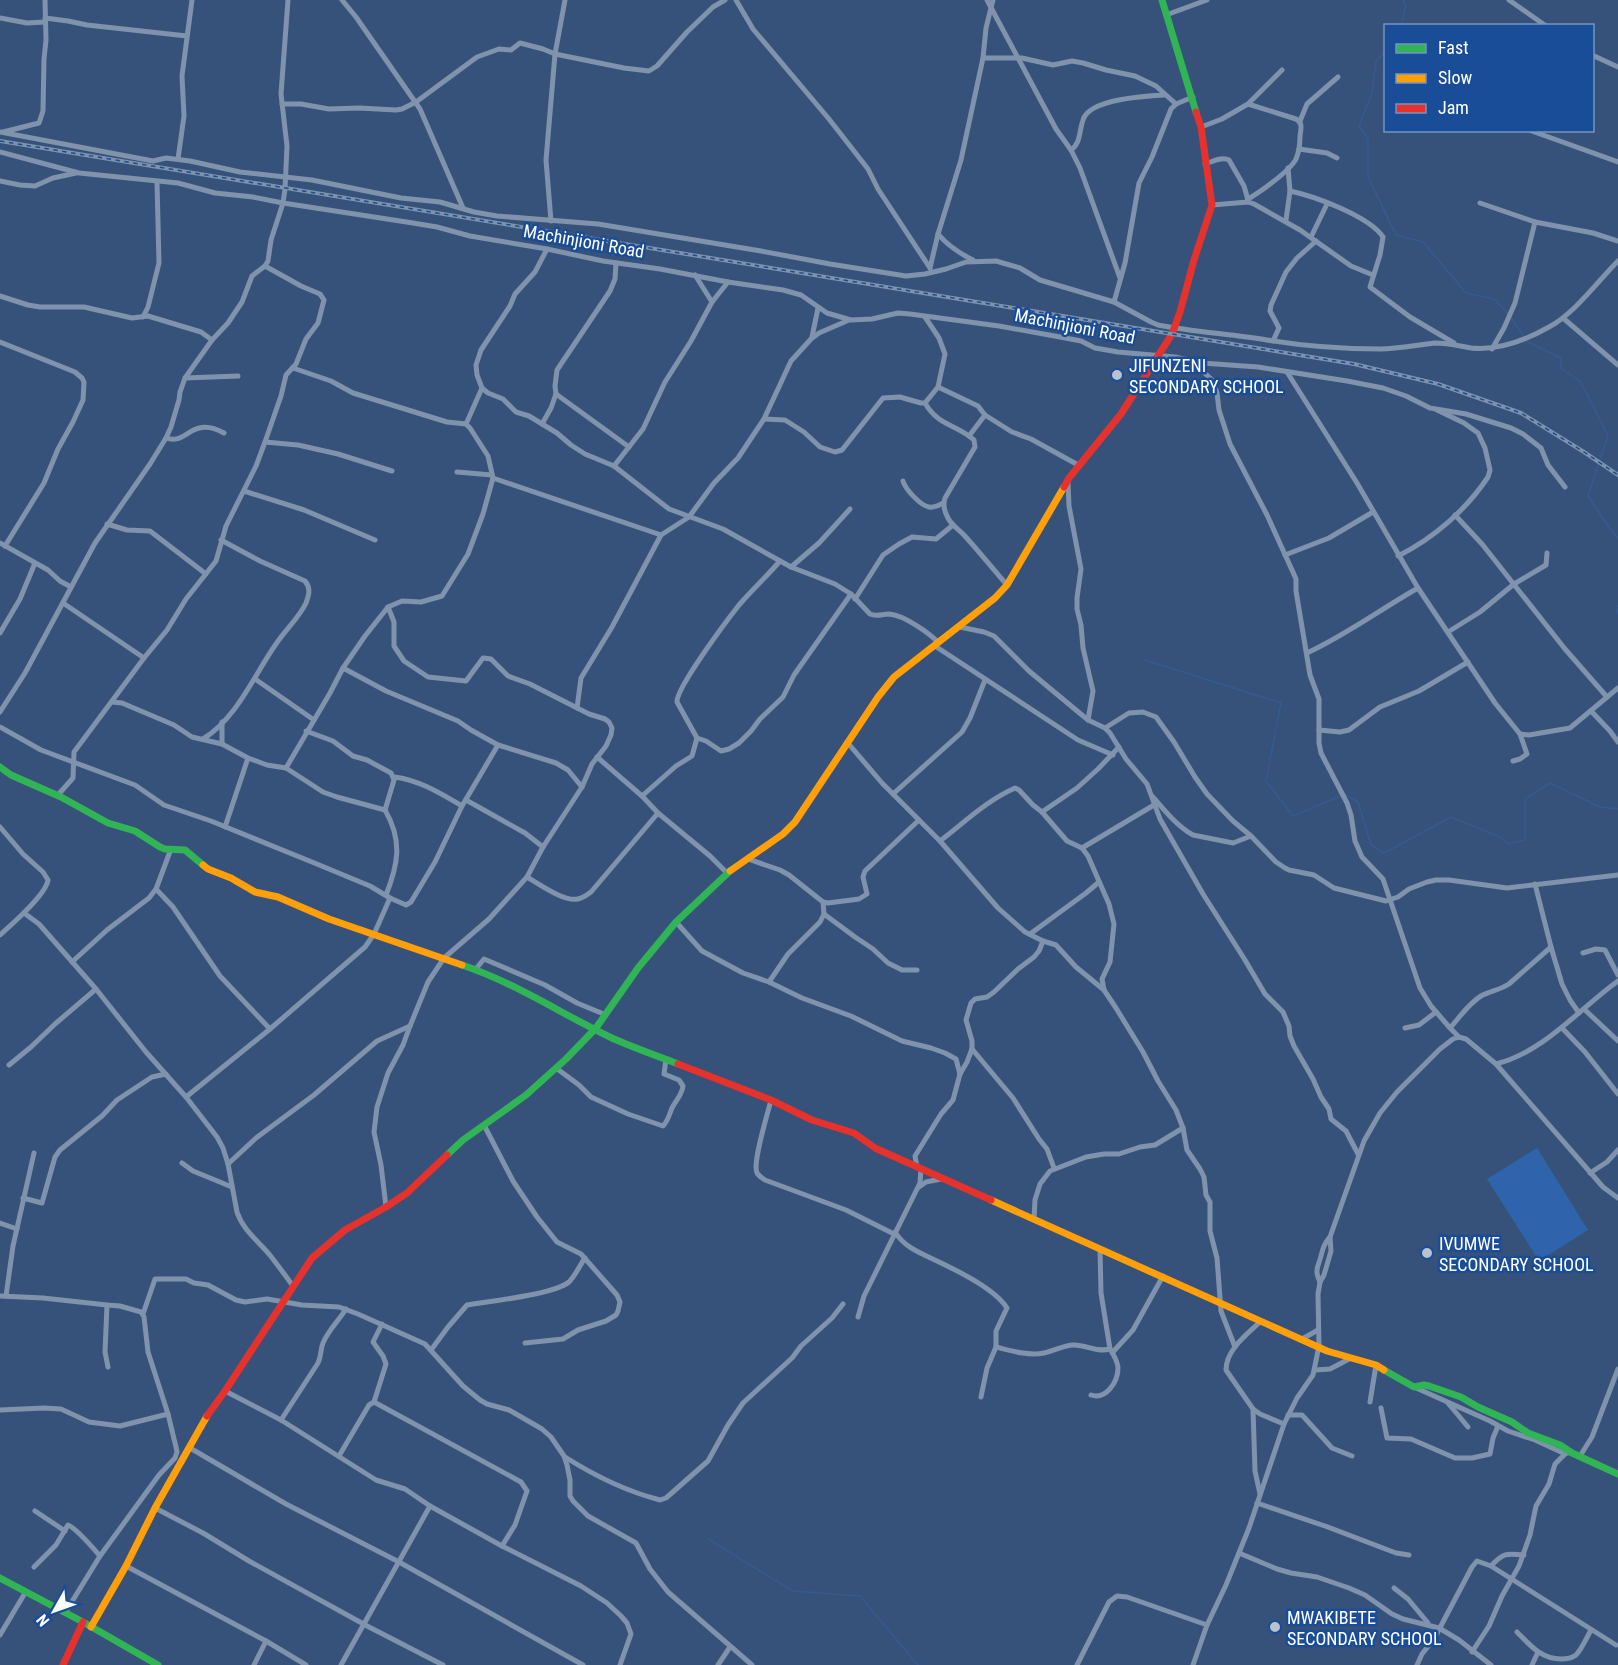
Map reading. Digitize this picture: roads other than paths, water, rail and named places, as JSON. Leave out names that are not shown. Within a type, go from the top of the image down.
[{"type":"street","points":[[1,132],[40,121],[43,111],[46,40],[45,0]]},
{"type":"street","points":[[178,159],[184,128],[182,76],[192,0]]},
{"type":"street","points":[[0,712],[25,673],[95,543],[166,438],[185,378],[242,302],[252,276],[268,261],[271,240],[283,203],[287,146],[282,87],[288,0]]},
{"type":"street","points":[[342,0],[416,102],[464,208]]},
{"type":"street","points":[[551,220],[546,160],[555,54],[565,0]]},
{"type":"street","points":[[282,104],[301,104],[329,109],[396,110],[416,102],[477,57],[499,49],[511,50],[520,43],[555,54],[650,71],[687,32],[725,0]]},
{"type":"street","points":[[736,0],[753,29],[868,169],[878,189],[930,270]]},
{"type":"street","points":[[987,0],[1080,168],[1120,278]]},
{"type":"street","points":[[930,270],[938,234],[961,160],[993,0]]},
{"type":"street","points":[[91,1627],[204,1420],[312,1258],[345,1230],[407,1193],[463,1140],[526,1095],[556,1068],[596,1028],[638,968],[676,922],[727,873],[783,834],[795,822],[847,742],[894,677],[960,627],[1007,585],[1068,481],[1121,414],[1175,328],[1212,205],[1201,127],[1162,0]]},
{"type":"street","points":[[1166,15],[1207,0]]},
{"type":"street","points":[[1509,0],[1519,3],[1544,24]]},
{"type":"street","points":[[0,18],[27,23],[45,20],[68,21],[187,36]]},
{"type":"street","points":[[1594,55],[1618,67]]},
{"type":"street","points":[[982,58],[1018,58],[1053,64],[1072,61],[1135,76],[1156,86],[1176,104]]},
{"type":"street","points":[[1201,127],[1222,119],[1248,104],[1282,70]]},
{"type":"street","points":[[1248,201],[1296,159],[1302,126],[1300,121],[1307,104],[1338,78]]},
{"type":"street","points":[[1071,150],[1077,144],[1083,118],[1092,108],[1122,99],[1165,95]]},
{"type":"street","points":[[1114,302],[1125,263],[1139,183],[1171,109],[1176,104],[1192,97]]},
{"type":"street","points":[[1248,104],[1300,121]]},
{"type":"street","points":[[1,132],[153,161],[164,158],[178,159],[240,172],[319,182],[401,198],[440,202],[498,216],[598,224],[886,273],[913,276],[974,260],[988,260],[1005,263],[1023,269],[1040,280],[1114,302],[1151,322],[1175,328],[1315,346],[1382,349],[1437,343],[1492,349],[1520,340],[1563,318],[1618,261]]},
{"type":"street","points":[[1535,132],[1618,162]]},
{"type":"street","points":[[1299,148],[1327,153],[1337,158]]},
{"type":"street","name":"Machinjioni Road","points":[[0,152],[79,172],[178,183],[215,193],[253,196],[283,203],[437,227],[470,236],[616,263],[792,292],[804,297],[827,313],[851,320],[872,319],[898,313],[1044,334],[1081,341],[1095,348],[1118,352],[1190,359],[1202,363],[1249,366],[1365,384],[1406,396],[1430,408]]},
{"type":"street","points":[[1205,164],[1226,158],[1229,160],[1244,186],[1248,201]]},
{"type":"street","points":[[1286,220],[1290,191],[1288,168]]},
{"type":"street","points":[[0,181],[35,186],[58,176],[79,172]]},
{"type":"street","points":[[143,317],[148,308],[159,262],[157,182]]},
{"type":"street","points":[[1290,191],[1361,218],[1379,231],[1383,237],[1383,245],[1370,285],[1373,290],[1415,321],[1455,344]]},
{"type":"street","points":[[1212,205],[1248,201],[1286,220],[1351,266],[1373,275]]},
{"type":"street","points":[[1480,203],[1535,222],[1593,233],[1618,241]]},
{"type":"street","points":[[1274,341],[1279,328],[1270,311],[1271,305],[1286,272],[1314,239],[1328,204]]},
{"type":"street","points":[[1492,349],[1515,303],[1535,222]]},
{"type":"street","points":[[938,234],[956,251],[974,260]]},
{"type":"street","points":[[547,249],[535,272],[515,294],[478,358],[477,375],[482,388],[503,399],[516,412],[529,416],[557,433],[585,454],[614,466],[669,509],[723,529],[790,567],[835,584],[853,596],[873,616],[895,615],[924,629],[937,645],[985,680],[1078,740],[1113,755]]},
{"type":"street","points":[[542,424],[556,394],[557,370],[610,291],[615,279],[616,263]]},
{"type":"street","points":[[57,796],[73,778],[74,752],[219,556],[220,540],[266,441],[286,375],[298,361],[306,339],[318,323],[323,297],[265,266]]},
{"type":"street","points":[[695,275],[712,302]]},
{"type":"street","points":[[614,466],[643,429],[664,382],[691,341],[712,302],[728,282]]},
{"type":"street","points":[[0,296],[40,307],[84,307],[128,318],[154,318],[201,332],[213,340]]},
{"type":"street","points":[[811,339],[818,308]]},
{"type":"street","points":[[925,316],[939,338],[945,354],[938,387],[925,403]]},
{"type":"street","points":[[1563,318],[1618,364]]},
{"type":"street","points":[[577,708],[581,678],[612,627],[661,534],[689,517],[714,483],[738,458],[764,419],[789,363],[811,339],[851,320]]},
{"type":"street","points":[[0,342],[75,372],[82,378],[85,386],[83,400],[44,483],[2,544],[48,570],[71,587]]},
{"type":"street","points":[[1190,359],[1212,380],[1230,444],[1259,499],[1296,579],[1310,675],[1319,699],[1321,753],[1347,803],[1357,847],[1367,864],[1382,876],[1417,981],[1425,997],[1459,1037],[1471,1043],[1496,1064],[1590,1173],[1618,1197]]},
{"type":"street","points":[[286,768],[343,668],[388,607],[402,601],[421,602],[442,596],[468,554],[483,514],[493,477],[488,456],[466,424],[447,422],[353,393],[331,381],[293,368]]},
{"type":"street","points":[[1287,372],[1357,483],[1418,588],[1495,703],[1520,734],[1527,753],[1521,759],[1512,761]]},
{"type":"street","points":[[185,378],[238,376]]},
{"type":"street","points":[[938,387],[978,406],[985,415],[1011,432],[1080,466]]},
{"type":"street","points":[[466,424],[482,388]]},
{"type":"street","points":[[556,394],[629,447]]},
{"type":"street","points":[[764,419],[785,420],[804,432],[820,447],[837,452],[842,450],[883,398],[895,396],[925,403]]},
{"type":"street","points":[[925,403],[931,413],[941,421],[974,440],[976,445],[943,503],[953,525],[1007,585]]},
{"type":"street","points":[[1430,408],[1466,414],[1523,434],[1540,448],[1548,465],[1565,487]]},
{"type":"street","points":[[1398,556],[1425,540],[1455,515],[1482,485],[1490,470],[1485,448],[1474,429],[1430,408]]},
{"type":"street","points":[[969,436],[985,415]]},
{"type":"street","points":[[166,438],[176,440],[193,430],[206,427],[224,433]]},
{"type":"street","points":[[266,441],[338,453],[392,471]]},
{"type":"street","points":[[457,471],[493,477],[661,534]]},
{"type":"street","points":[[903,481],[907,490],[927,507],[943,503]]},
{"type":"street","points":[[1068,481],[1069,506],[1082,574],[1077,609],[1093,691],[1088,720]]},
{"type":"street","points":[[244,490],[304,510],[375,540]]},
{"type":"street","points":[[790,567],[819,543],[850,508]]},
{"type":"street","points":[[1285,555],[1329,538],[1373,512]]},
{"type":"street","points":[[1455,515],[1482,544],[1565,649],[1607,697]]},
{"type":"street","points":[[107,524],[127,530],[150,531],[206,574]]},
{"type":"street","points":[[780,561],[739,606],[687,677],[678,695],[677,702],[697,738],[721,751],[729,749],[745,737],[783,697],[794,675],[883,555],[912,537],[936,539],[953,525]]},
{"type":"street","points":[[203,738],[222,722],[255,679],[277,642],[304,606],[309,592],[309,586],[305,581],[220,540]]},
{"type":"street","points":[[1448,632],[1480,612],[1514,584],[1546,565],[1547,553]]},
{"type":"street","points":[[0,633],[20,598],[34,563]]},
{"type":"street","points":[[1307,653],[1326,644],[1418,588]]},
{"type":"street","points":[[63,603],[144,657]]},
{"type":"street","points":[[386,1207],[374,1132],[377,1107],[386,1078],[403,1045],[428,982],[444,958],[489,919],[527,877],[543,847],[582,787],[592,764],[611,735],[612,728],[605,719],[508,676],[491,659],[483,658],[466,681],[428,677],[404,661],[394,646],[394,622],[388,607]]},
{"type":"street","points":[[960,627],[994,636],[1029,671],[1088,720],[1106,728],[1133,768],[1147,784],[1160,819],[1203,894],[1264,994],[1282,1012],[1289,1026],[1294,1046],[1329,1109],[1331,1119],[1346,1131],[1359,1154]]},
{"type":"street","points":[[1319,730],[1340,732],[1349,730],[1380,707],[1419,691],[1468,662]]},
{"type":"street","points":[[343,668],[386,691],[458,721],[498,745],[556,763],[568,770],[582,787]]},
{"type":"street","points":[[255,679],[314,720]]},
{"type":"street","points":[[893,794],[962,732],[985,680]]},
{"type":"street","points":[[1520,734],[1529,735],[1570,728],[1618,688]]},
{"type":"street","points":[[117,694],[122,703]]},
{"type":"street","points":[[112,702],[122,703],[174,726],[192,737],[222,744],[248,758],[286,768],[323,792],[385,810],[390,818],[398,845],[398,859],[388,897],[374,934],[365,947],[270,1029],[186,1096]]},
{"type":"street","points":[[1591,711],[1618,742]]},
{"type":"street","points":[[1106,728],[1129,713],[1143,712],[1156,717],[1207,794],[1233,821],[1276,862],[1289,870],[1314,875],[1334,888],[1380,900],[1390,900],[1409,889],[1436,880],[1507,888],[1618,874]]},
{"type":"street","points":[[222,722],[222,744]]},
{"type":"street","points":[[0,727],[41,750],[135,785],[164,805],[361,882],[404,904],[411,902],[435,862],[465,800],[498,745]]},
{"type":"street","points":[[306,731],[333,741],[353,756],[367,760],[391,773],[392,792],[385,810]]},
{"type":"street","points":[[642,796],[676,766],[692,756],[697,738]]},
{"type":"street","points":[[847,742],[893,794],[940,841],[998,908],[1018,927],[1043,941],[1055,944],[1076,968],[1104,990],[1176,1110],[1183,1128],[1186,1146],[1204,1177],[1206,1195],[1210,1202],[1210,1231],[1217,1258],[1220,1304],[1235,1347]]},
{"type":"street","points":[[1042,813],[1077,788],[1119,747]]},
{"type":"street","points":[[597,757],[658,813],[711,856],[727,873]]},
{"type":"street","points":[[225,827],[248,758]]},
{"type":"street","points":[[0,767],[11,775],[108,823],[127,827],[160,847],[185,850],[208,869],[231,878],[255,892],[278,897],[329,919],[476,970],[518,988],[615,1039],[771,1100],[812,1120],[854,1133],[875,1148],[1163,1276],[1260,1322],[1318,1346],[1376,1365],[1414,1388],[1490,1421],[1509,1432],[1573,1454],[1618,1474]]},
{"type":"street","points":[[393,777],[407,778],[423,784],[462,806]]},
{"type":"street","points":[[940,841],[1000,795],[1015,788],[1019,789],[1067,841],[1082,848],[1088,856],[1109,904],[1114,924],[1110,962],[1102,979],[1104,990]]},
{"type":"street","points":[[1152,796],[1193,835],[1233,843],[1251,836]]},
{"type":"street","points":[[465,800],[525,833],[543,847]]},
{"type":"street","points":[[1082,848],[1154,805]]},
{"type":"street","points":[[527,877],[562,896],[573,899],[584,897],[591,892],[658,813]]},
{"type":"street","points":[[748,859],[789,875],[823,902],[859,899],[866,896],[864,872],[919,820]]},
{"type":"street","points":[[0,827],[48,880],[45,889],[0,935]]},
{"type":"street","points":[[72,962],[107,930],[138,908],[156,889],[171,849]]},
{"type":"street","points":[[1030,934],[1099,882]]},
{"type":"street","points":[[1535,884],[1551,947],[1566,992],[1582,1011],[1618,1041]]},
{"type":"street","points":[[156,889],[173,907],[220,976],[270,1029]]},
{"type":"street","points":[[769,982],[788,954],[818,925],[824,914],[823,902]]},
{"type":"street","points":[[24,913],[39,924],[96,989],[146,1052],[186,1096],[217,1137],[228,1164],[237,1212],[244,1227],[269,1254],[293,1286]]},
{"type":"street","points":[[824,914],[873,949],[888,963],[902,970],[917,970]]},
{"type":"street","points":[[676,922],[702,951],[743,973],[851,1016],[902,1041],[921,1044],[953,1056],[960,1074]]},
{"type":"street","points":[[858,1317],[864,1296],[921,1181],[915,1156],[941,1114],[953,1100],[960,1074],[972,1049],[966,1020],[971,1003],[975,999],[987,997],[994,992],[1034,957],[1043,941]]},
{"type":"street","points":[[1450,1028],[1474,1002],[1509,984],[1551,947]]},
{"type":"street","points":[[1583,953],[1596,949],[1605,950],[1618,975]]},
{"type":"street","points":[[62,951],[82,953]]},
{"type":"street","points":[[476,970],[484,959],[545,985],[577,1003],[606,1015]]},
{"type":"street","points":[[1496,1064],[1519,1055],[1562,1028],[1618,981]]},
{"type":"street","points":[[9,1065],[96,989]]},
{"type":"street","points":[[1405,1028],[1419,1025],[1436,1012]]},
{"type":"street","points":[[228,1164],[256,1138],[314,1095],[376,1041],[410,1026]]},
{"type":"street","points":[[1562,1028],[1592,1060],[1618,1094]]},
{"type":"street","points":[[1193,1665],[1239,1553],[1284,1424],[1315,1370],[1320,1282],[1331,1251],[1330,1237],[1359,1154],[1374,1122],[1397,1092],[1440,1049],[1459,1037]]},
{"type":"street","points":[[972,1049],[1012,1098],[1047,1149],[1054,1168]]},
{"type":"street","points":[[556,1068],[591,1097],[662,1126],[666,1123],[683,1086],[679,1080],[664,1074],[666,1059]]},
{"type":"street","points":[[23,1198],[42,1203],[53,1163],[60,1150],[102,1116],[117,1100],[152,1077],[166,1074]]},
{"type":"street","points":[[771,1100],[757,1153],[756,1166],[760,1176],[765,1180],[820,1199],[895,1233],[907,1246],[949,1266],[996,1294],[1006,1305],[1007,1311],[996,1331],[996,1347],[987,1368],[981,1397]]},
{"type":"street","points":[[484,1125],[513,1181],[537,1217],[559,1244],[576,1251],[585,1258],[617,1295],[620,1306],[616,1315],[606,1321],[578,1330],[563,1339],[525,1343]]},
{"type":"street","points":[[1034,1220],[1035,1200],[1040,1184],[1048,1172],[1054,1168],[1086,1158],[1104,1154],[1119,1154],[1155,1145],[1183,1128]]},
{"type":"street","points":[[1590,1173],[1607,1162],[1618,1150]]},
{"type":"street","points":[[34,1153],[3,1296],[107,1305],[143,1314]]},
{"type":"street","points":[[182,1163],[193,1171],[232,1187]]},
{"type":"street","points":[[917,1188],[927,1182],[943,1178]]},
{"type":"street","points":[[0,1223],[17,1229]]},
{"type":"street","points":[[1091,1395],[1103,1396],[1115,1381],[1118,1369],[1111,1351],[1101,1293],[1100,1249]]},
{"type":"street","points":[[431,1350],[467,1305],[552,1290],[569,1281],[585,1258]]},
{"type":"street","points":[[996,1347],[1029,1354],[1042,1353],[1070,1345],[1111,1351],[1123,1343],[1133,1330],[1163,1276]]},
{"type":"street","points":[[65,1613],[100,1556],[159,1475],[177,1455],[168,1414],[148,1352],[143,1314],[155,1279],[186,1279],[208,1285],[236,1300],[245,1302],[267,1299],[346,1309],[425,1344],[480,1400],[509,1410],[542,1429],[551,1437],[564,1456],[570,1479],[570,1496],[573,1501],[588,1516],[636,1543],[650,1569],[668,1592],[752,1665]]},
{"type":"street","points":[[564,1456],[595,1475],[621,1487],[651,1498],[660,1500],[666,1498],[708,1461],[743,1403],[790,1360],[843,1304]]},
{"type":"street","points":[[107,1305],[105,1352],[108,1367]]},
{"type":"street","points":[[281,1420],[318,1363],[325,1340],[346,1309]]},
{"type":"street","points":[[1260,1322],[1235,1347],[1226,1370],[1253,1409],[1284,1424]]},
{"type":"street","points":[[339,1456],[369,1405],[374,1402],[386,1364],[373,1342],[382,1324]]},
{"type":"street","points":[[1302,1339],[1318,1330]]},
{"type":"street","points":[[1315,1370],[1330,1369],[1351,1358]]},
{"type":"street","points":[[1370,1402],[1376,1365]]},
{"type":"street","points":[[1472,1652],[1489,1626],[1524,1555],[1536,1506],[1549,1484],[1555,1464],[1573,1454],[1592,1437],[1618,1369]]},
{"type":"street","points":[[1414,1388],[1424,1385],[1461,1397],[1512,1422],[1528,1433],[1560,1445],[1573,1454]]},
{"type":"street","points":[[225,1391],[281,1420],[376,1480],[405,1489],[430,1506],[502,1546],[581,1586],[607,1604],[627,1623],[631,1634],[620,1665]]},
{"type":"street","points":[[374,1402],[521,1482],[527,1494],[502,1546]]},
{"type":"street","points":[[1447,1402],[1468,1427]]},
{"type":"street","points":[[1381,1408],[1387,1438],[1412,1439],[1455,1458],[1472,1458],[1490,1454],[1498,1426]]},
{"type":"street","points":[[0,1410],[61,1409],[89,1422],[120,1426],[168,1414]]},
{"type":"street","points":[[1253,1409],[1255,1471],[1260,1496]]},
{"type":"street","points":[[1288,1415],[1302,1415],[1332,1448],[1352,1456]]},
{"type":"street","points":[[190,1448],[583,1665]]},
{"type":"street","points":[[1257,1503],[1396,1553],[1409,1555]]},
{"type":"street","points":[[341,1665],[430,1506]]},
{"type":"street","points":[[155,1508],[364,1624],[443,1665]]},
{"type":"street","points":[[35,1511],[65,1531]]},
{"type":"street","points":[[34,1567],[56,1545],[68,1525],[74,1528],[100,1556]]},
{"type":"street","points":[[1239,1553],[1277,1569],[1317,1577],[1365,1595],[1403,1619],[1439,1628],[1459,1640],[1491,1665]]},
{"type":"street","points":[[1491,1566],[1505,1554],[1524,1555]]},
{"type":"street","points":[[1417,1665],[1477,1561],[1491,1566],[1616,1645]]},
{"type":"street","points":[[126,1566],[306,1665]]},
{"type":"street","points":[[0,1578],[158,1665]]},
{"type":"street","points":[[1394,1588],[1412,1603],[1429,1624]]},
{"type":"street","points":[[0,1635],[25,1593]]},
{"type":"street","points":[[1077,1665],[1109,1602],[1117,1596],[1127,1597],[1208,1625]]},
{"type":"street","points":[[63,1665],[83,1622]]},
{"type":"street","points":[[1516,1632],[1539,1652],[1553,1658],[1566,1658],[1577,1654],[1591,1630]]},
{"type":"street","points":[[254,1665],[266,1641]]},
{"type":"street","points":[[718,1665],[730,1647]]},
{"type":"street","points":[[1532,1665],[1539,1652]]},
{"type":"waterway","points":[[1401,24],[1406,5],[1403,0]]},
{"type":"waterway","points":[[1384,52],[1376,62],[1372,93],[1359,126],[1368,139],[1368,177],[1396,235],[1423,242],[1466,293],[1494,299],[1508,314]]},
{"type":"waterway","points":[[1511,318],[1524,336]]},
{"type":"waterway","points":[[1526,341],[1561,358],[1561,368],[1580,381],[1608,435],[1588,496],[1618,538]]},
{"type":"waterway","points":[[1618,606],[1616,607],[1618,614]]},
{"type":"waterway","points":[[1145,660],[1281,703],[1266,781],[1293,816],[1345,794],[1358,802],[1371,845],[1384,853],[1451,817],[1500,837],[1509,844],[1525,840],[1525,799],[1550,783],[1600,807],[1618,809]]},
{"type":"waterway","points":[[708,1539],[793,1591],[860,1596],[918,1665]]},
{"type":"railway","points":[[0,141],[1354,364],[1438,384],[1521,413],[1618,475]]},
{"type":"place","name":"JIFUNZENI SECONDARY SCHOOL","points":[[1117,375]]},
{"type":"place","name":"IVUMWE SECONDARY SCHOOL","points":[[1427,1253]]},
{"type":"place","name":"MWAKIBETE SECONDARY SCHOOL","points":[[1275,1627]]}]
